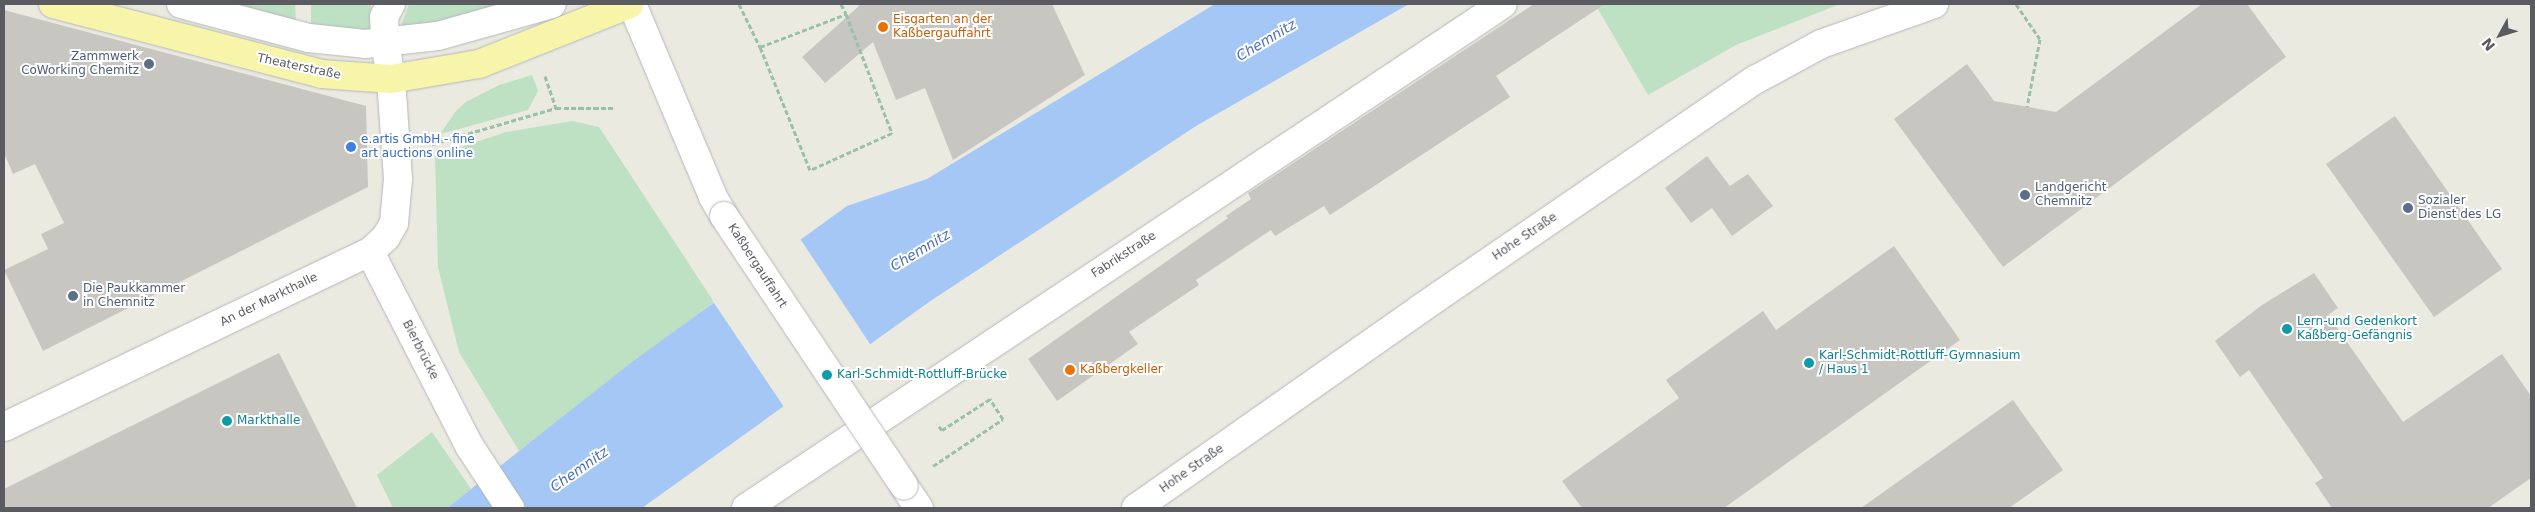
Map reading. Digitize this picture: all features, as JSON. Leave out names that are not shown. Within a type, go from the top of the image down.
[{"type":"main road","name":"Theaterstraße","points":[[53,4],[322,74],[391,79],[479,64],[631,4]]},
{"type":"street","points":[[180,4],[309,38],[365,44],[480,26],[552,4]]},
{"type":"street","name":"An der Markthalle","points":[[4,427],[370,252],[386,237],[394,223],[398,179],[391,79],[385,42],[384,17],[391,4]]},
{"type":"street","name":"Kaßbergauffahrt","points":[[631,4],[713,197],[919,508]]},
{"type":"street","name":"Fabrikstraße","points":[[746,508],[1504,4]]},
{"type":"street","name":"Hohe Straße","points":[[1136,508],[1428,303],[1755,80],[1821,44],[1934,4]]},
{"type":"street","name":"Bierbrücke","points":[[370,252],[470,447],[510,508]]},
{"type":"path","points":[[739,4],[760,47],[810,170],[892,132],[841,4]]},
{"type":"path","points":[[2016,4],[2040,39],[2027,107]]},
{"type":"path","points":[[760,47],[846,14]]},
{"type":"path","points":[[543,70],[556,108]]},
{"type":"path","points":[[396,154],[556,108],[616,108]]},
{"type":"path","points":[[933,418],[942,430],[990,399],[1003,419],[956,451]]},
{"type":"green space","points":[[232,4],[295,4],[296,21]]},
{"type":"green space","points":[[311,4],[371,4],[370,30],[351,31],[311,25]]},
{"type":"green space","points":[[409,4],[498,4],[499,8],[453,23],[399,31]]},
{"type":"green space","points":[[1595,4],[1840,4],[1736,45],[1648,95]]},
{"type":"green space","points":[[532,75],[538,91],[528,110],[440,134],[456,111],[466,102],[499,85]]},
{"type":"green space","points":[[572,121],[599,127],[714,302],[519,451],[459,352],[438,267],[435,156],[506,132]]},
{"type":"green space","points":[[432,432],[471,489],[447,508],[393,508],[377,475]]},
{"type":"water","name":"Chemnitz","points":[[1215,4],[1409,4],[1196,126],[929,302],[642,508],[447,508],[632,362],[847,206],[927,179]]},
{"type":"pier","points":[[799,237],[872,347],[786,410],[712,300]]},
{"type":"building","points":[[858,4],[1052,4],[1085,75],[953,160],[925,88],[896,100],[873,42],[825,83],[802,57],[859,6]]},
{"type":"building","points":[[1534,4],[1605,4],[1496,76],[1510,97],[1330,215],[1324,206],[1275,236],[1271,230],[1196,280],[1199,285],[1129,332],[1138,344],[1057,401],[1028,359],[1228,218],[1226,216],[1251,199],[1248,193]]},
{"type":"building","name":"Landgericht Chemnitz","points":[[2202,4],[2247,4],[2286,57],[2003,267],[1894,119],[1967,64],[1994,101],[2056,112]]},
{"type":"building","points":[[4,10],[366,106],[368,187],[43,351],[4,270],[48,249],[41,234],[64,223],[35,164],[13,174],[4,153]]},
{"type":"building","name":"Sozialer Dienst des LG","points":[[2395,116],[2502,269],[2434,317],[2326,164]]},
{"type":"building","points":[[1707,156],[1730,186],[1748,174],[1773,206],[1732,236],[1712,208],[1691,223],[1665,188]]},
{"type":"building","name":"Karl-Schmidt-Rottluff-Gymnasium / Haus 1","points":[[1894,246],[1960,340],[1724,508],[1582,508],[1562,481],[1679,398],[1666,380],[1763,311],[1776,330]]},
{"type":"building","points":[[2314,273],[2338,308],[2328,315],[2403,422],[2502,354],[2531,396],[2531,478],[2488,508],[2332,508],[2315,483],[2323,478],[2249,370],[2240,377],[2215,341],[2262,305]]},
{"type":"building","name":"Markthalle","points":[[279,353],[357,508],[4,508],[4,489]]},
{"type":"building","points":[[2013,400],[2063,470],[2009,508],[1861,508]]},
{"type":"place","name":"Eisgarten an der Kaßbergauffahrt","points":[[883,27]]},
{"type":"place","name":"Zammwerk CoWorking Chemitz","points":[[149,64]]},
{"type":"place","name":"e.artis GmbH - fine art auctions online","points":[[351,147]]},
{"type":"place","name":"Landgericht Chemnitz","points":[[2025,195]]},
{"type":"place","name":"Sozialer Dienst des LG","points":[[2408,208]]},
{"type":"place","name":"Die Paukkammer in Chemnitz","points":[[73,296]]},
{"type":"place","name":"Lern-und Gedenkort Kaßberg-Gefängnis","points":[[2287,329]]},
{"type":"place","name":"Karl-Schmidt-Rottluff-Gymnasium / Haus 1","points":[[1809,363]]},
{"type":"place","name":"Kaßbergkeller","points":[[1070,370]]},
{"type":"place","name":"Karl-Schmidt-Rottluff-Brücke","points":[[827,375]]},
{"type":"place","name":"Markthalle","points":[[227,421]]}]
